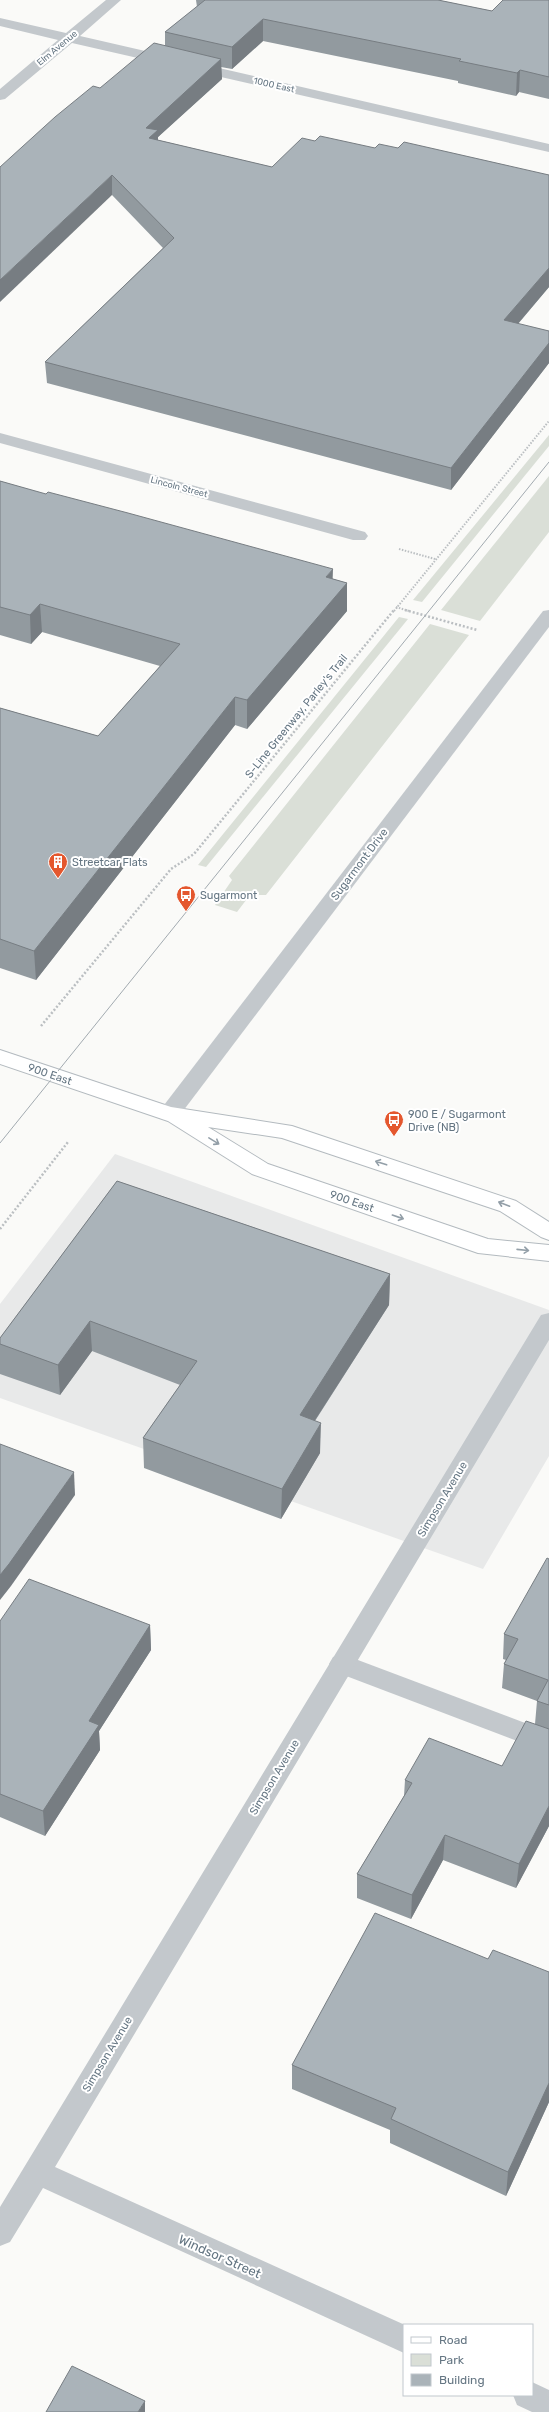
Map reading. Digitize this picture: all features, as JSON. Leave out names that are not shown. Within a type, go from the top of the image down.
[{"type":"street","name":"Elm Avenue","points":[[0,96],[114,0]]},
{"type":"street","name":"1000 East","points":[[0,22],[549,148]]},
{"type":"street","name":"Lincoln Street","points":[[0,438],[359,536]]},
{"type":"street","name":"Sugarmont Drive","points":[[169,1114],[549,615]]},
{"type":"street","name":"900 East","points":[[0,1057],[169,1114],[284,1131],[508,1206],[549,1232]]},
{"type":"street","name":"900 East","points":[[169,1114],[260,1169],[486,1246],[549,1253]]},
{"type":"street","name":"Simpson Avenue","points":[[0,2233],[549,1321]]},
{"type":"street","points":[[342,1664],[549,1743]]},
{"type":"street","name":"Windsor Street","points":[[37,2172],[403,2339]]},
{"type":"street","points":[[530,2396],[549,2404]]},
{"type":"path","name":"S-Line Greenway, Parley's Trail","points":[[50,1015],[171,869],[194,854],[549,421]]},
{"type":"path","points":[[396,607],[477,630]]},
{"type":"path","points":[[0,1229],[68,1142]]},
{"type":"shaded area","points":[[115,1154],[549,1310],[549,1456],[483,1569],[0,1398],[0,1304]]},
{"type":"green space","points":[[549,435],[549,446],[422,602],[413,600]]},
{"type":"green space","points":[[549,476],[549,532],[480,621],[441,610]]},
{"type":"green space","points":[[399,617],[408,619],[206,867],[198,865]]},
{"type":"green space","points":[[430,624],[469,635],[266,895],[250,895],[237,912],[215,905],[232,880],[229,876]]},
{"type":"building","points":[[205,0],[438,0],[492,11],[503,0],[549,0],[549,77],[520,70],[517,73],[459,61],[461,59],[263,19],[232,47],[165,32]]},
{"type":"building","points":[[154,43],[221,59],[146,128],[158,130],[149,138],[272,167],[302,138],[315,141],[320,136],[375,148],[379,144],[398,148],[404,142],[549,175],[549,268],[504,320],[549,331],[549,343],[451,468],[45,362],[174,238],[112,175],[0,280],[0,167],[55,117],[93,86],[100,88]]},
{"type":"building","points":[[0,481],[46,494],[48,492],[128,513],[333,569],[326,577],[347,583],[247,700],[235,697],[34,951],[0,939],[0,708],[98,736],[180,644],[40,604],[30,615],[0,607]]},
{"type":"building","points":[[117,1181],[390,1274],[300,1415],[321,1423],[282,1489],[143,1438],[197,1361],[90,1321],[58,1365],[0,1344],[0,1338]]},
{"type":"building","points":[[0,1444],[74,1472],[0,1575]]},
{"type":"building","points":[[547,1558],[549,1559],[549,1705],[537,1701],[548,1680],[504,1664],[518,1639],[504,1634]]},
{"type":"building","points":[[29,1579],[150,1625],[89,1721],[99,1725],[43,1811],[0,1794],[0,1621]]},
{"type":"building","points":[[526,1721],[549,1729],[549,1806],[519,1864],[445,1835],[412,1895],[357,1874],[412,1783],[405,1780],[429,1738],[502,1766]]},
{"type":"building","points":[[375,1913],[488,1959],[493,1950],[549,1972],[549,2083],[508,2172],[391,2119],[396,2108],[292,2065]]},
{"type":"building","points":[[72,2366],[145,2401],[138,2412],[46,2412]]},
{"type":"tram line","points":[[0,1143],[549,462]]},
{"type":"place","name":"Streetcar Flats","points":[[58,879]]},
{"type":"place","name":"Sugarmont","points":[[186,912]]},
{"type":"place","name":"900 E / Sugarmont Drive (NB)","points":[[394,1137]]}]
